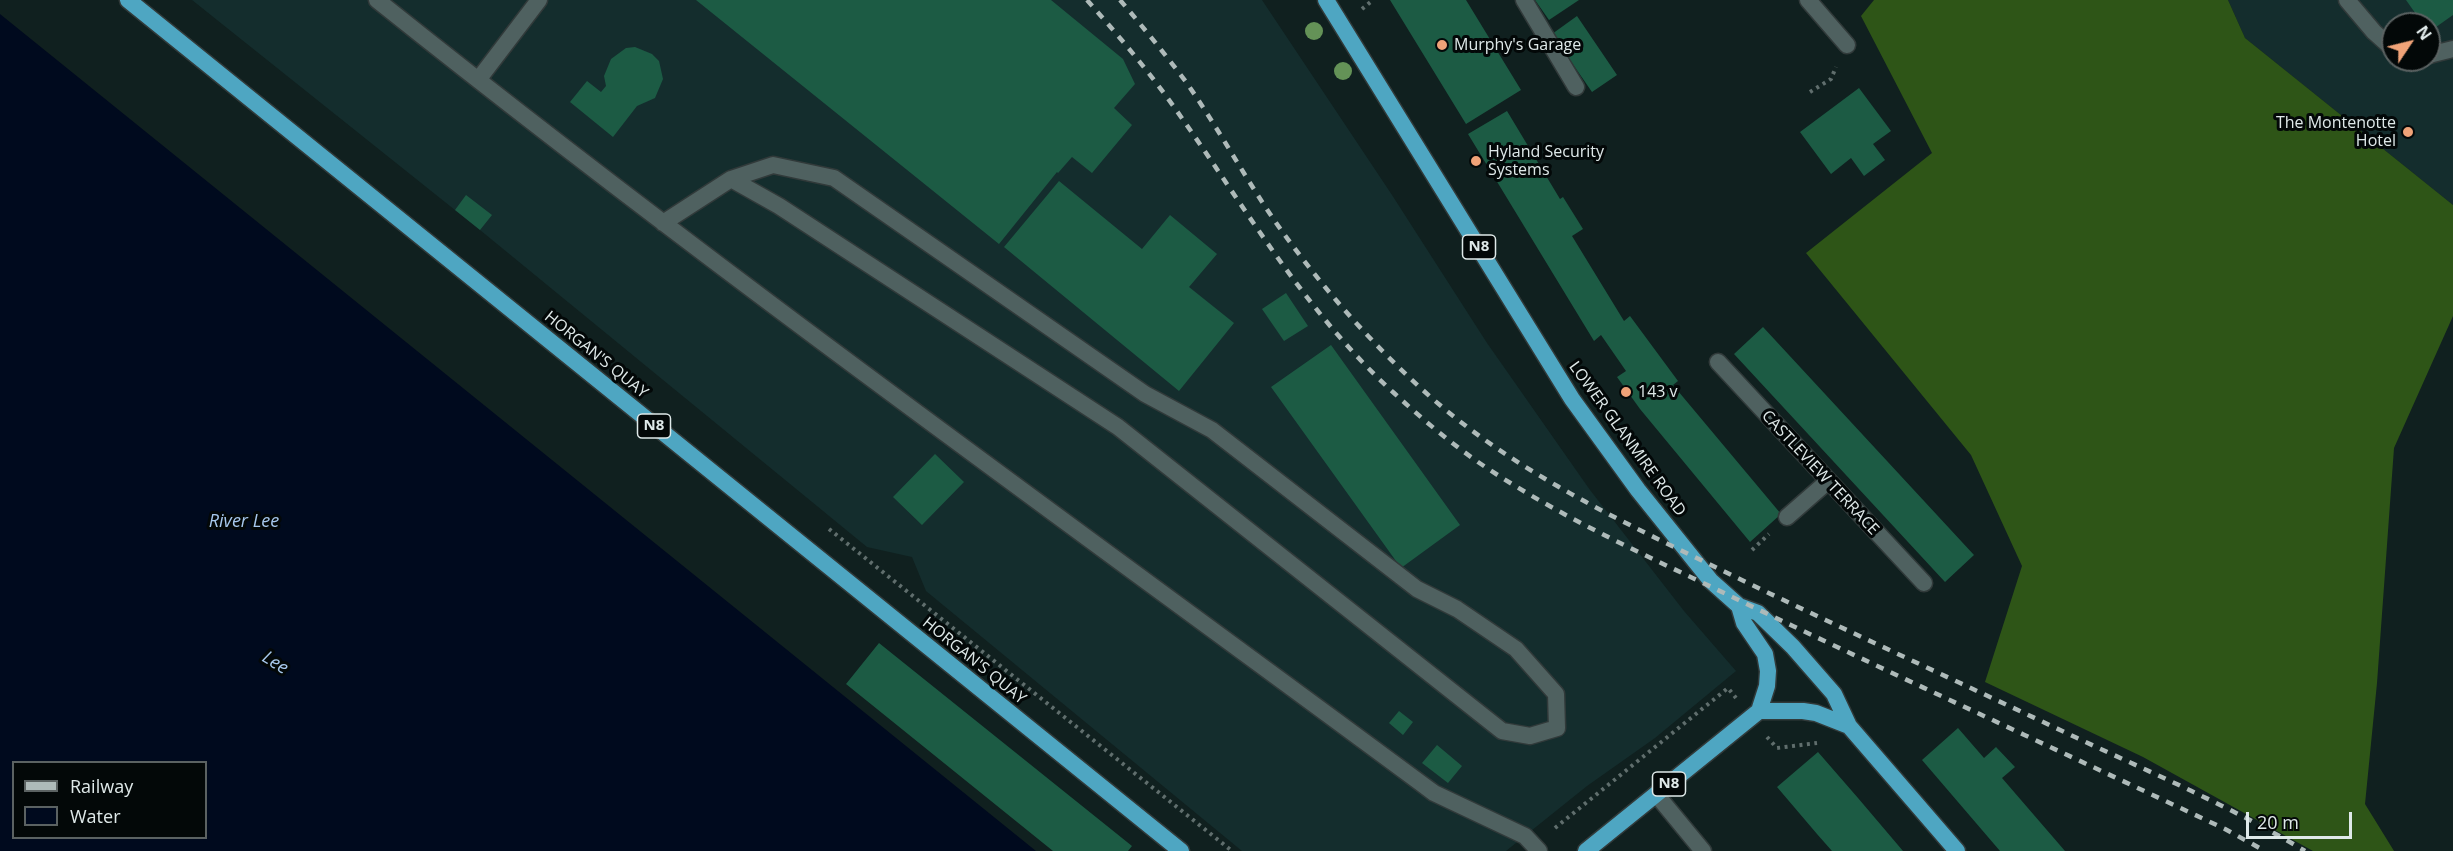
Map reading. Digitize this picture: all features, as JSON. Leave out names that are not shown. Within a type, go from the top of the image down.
[{"type":"highway","name":"HORGAN'S QUAY","points":[[128,0],[1181,851]]},
{"type":"highway","name":"LOWER GLANMIRE ROAD","points":[[1326,0],[1572,399],[1638,490],[1711,581],[1739,606],[1758,613],[1793,647],[1833,694],[1849,726],[1957,851]]},
{"type":"highway","name":"N8","points":[[1587,851],[1759,711],[1767,686],[1767,662],[1765,654],[1744,623],[1739,606]]},
{"type":"highway","name":"N8","points":[[1759,711],[1816,713],[1849,726]]},
{"type":"street","points":[[377,0],[663,223],[1434,793],[1525,836],[1539,851]]},
{"type":"street","points":[[477,80],[539,0]]},
{"type":"street","points":[[1524,0],[1576,87]]},
{"type":"street","points":[[1808,0],[1847,45]]},
{"type":"street","points":[[2347,0],[2381,39]]},
{"type":"street","points":[[663,223],[731,179],[773,165],[834,178],[1145,394],[1212,430],[1417,589],[1457,609],[1516,649],[1556,694],[1557,728],[1530,736],[1502,731],[1118,427],[789,212],[731,179]]},
{"type":"street","name":"CASTLEVIEW TERRACE","points":[[1718,362],[1827,482],[1924,583]]},
{"type":"street","points":[[1787,518],[1827,482]]},
{"type":"street","points":[[1656,794],[1703,851]]},
{"type":"path","points":[[1810,92],[1831,78],[1847,45]]},
{"type":"path","points":[[1556,827],[1728,688],[1733,694]]},
{"type":"path","points":[[1768,738],[1777,748],[1818,742],[1825,745]]},
{"type":"shaded area","points":[[192,0],[1262,0],[1487,343],[1590,490],[1684,611],[1736,671],[1655,738],[1587,786],[1506,851],[1242,851],[926,591],[912,557],[867,547],[480,230]]},
{"type":"shaded area","name":"The Montenotte Hotel","points":[[2228,0],[2453,0],[2453,205],[2245,38]]},
{"type":"green space","points":[[1874,0],[2228,0],[2245,38],[2453,205],[2453,316],[2394,448],[2377,683],[2365,804],[2394,851],[2313,851],[2143,757],[1985,682],[2022,566],[1971,455],[1806,253],[1932,153],[1861,16]]},
{"type":"water","name":"River Lee","points":[[0,14],[1036,851],[0,851]]},
{"type":"building","points":[[696,0],[1051,0],[1123,59],[1135,84],[1114,108],[1132,125],[1092,173],[1072,157],[1057,172],[999,244]]},
{"type":"building","points":[[1390,0],[1466,0],[1521,90],[1466,124]]},
{"type":"building","points":[[1535,0],[1579,0],[1549,20]]},
{"type":"building","points":[[2406,0],[2453,0],[2453,15],[2441,24],[2441,12],[2414,12]]},
{"type":"building","points":[[1577,16],[1617,75],[1592,92],[1552,34]]},
{"type":"building","points":[[635,47],[652,54],[659,61],[663,79],[655,98],[637,106],[613,137],[570,102],[587,81],[601,92],[606,86],[604,76],[611,59],[626,48]]},
{"type":"building","points":[[1859,88],[1891,131],[1873,144],[1885,160],[1864,176],[1851,158],[1831,174],[1800,132]]},
{"type":"building","points":[[1507,111],[1560,199],[1563,197],[1583,229],[1572,236],[1624,321],[1630,316],[1678,381],[1673,385],[1781,514],[1750,542],[1640,409],[1617,377],[1626,371],[1601,335],[1594,341],[1468,134]]},
{"type":"building","points":[[1059,181],[1142,249],[1170,215],[1217,254],[1189,287],[1234,323],[1179,391],[1004,247]]},
{"type":"building","points":[[466,195],[492,215],[480,230],[455,210]]},
{"type":"building","points":[[1286,293],[1308,326],[1284,341],[1262,309]]},
{"type":"building","points":[[1763,327],[1974,555],[1945,582],[1734,354]]},
{"type":"building","points":[[1331,345],[1460,525],[1401,568],[1271,387]]},
{"type":"building","points":[[935,454],[964,482],[922,525],[893,497]]},
{"type":"building","points":[[879,643],[1132,846],[1128,851],[1053,851],[846,684]]},
{"type":"building","points":[[1399,711],[1413,722],[1403,735],[1389,723]]},
{"type":"building","points":[[1958,728],[1984,758],[1996,747],[2015,767],[2002,778],[2065,851],[2000,851],[1922,760]]},
{"type":"building","points":[[1437,745],[1462,766],[1448,783],[1422,763]]},
{"type":"building","points":[[1818,752],[1903,851],[1832,851],[1817,834],[1777,787]]},
{"type":"railway","points":[[1087,0],[1164,93],[1276,256],[1332,328],[1394,393],[1434,429],[1478,462],[1578,522],[2225,829],[2265,851]]},
{"type":"railway","points":[[1120,0],[1186,82],[1267,209],[1314,273],[1392,360],[1434,400],[1466,426],[1535,473],[1643,532],[2192,792],[2305,851]]},
{"type":"place","name":"Murphy's Garage","points":[[1442,45]]},
{"type":"place","name":"The Montenotte Hotel","points":[[2408,132]]},
{"type":"place","name":"Hyland Security Systems","points":[[1476,161]]},
{"type":"place","name":"143 v","points":[[1626,392]]},
{"type":"water label","name":"Lee","points":[[275,663]]}]
